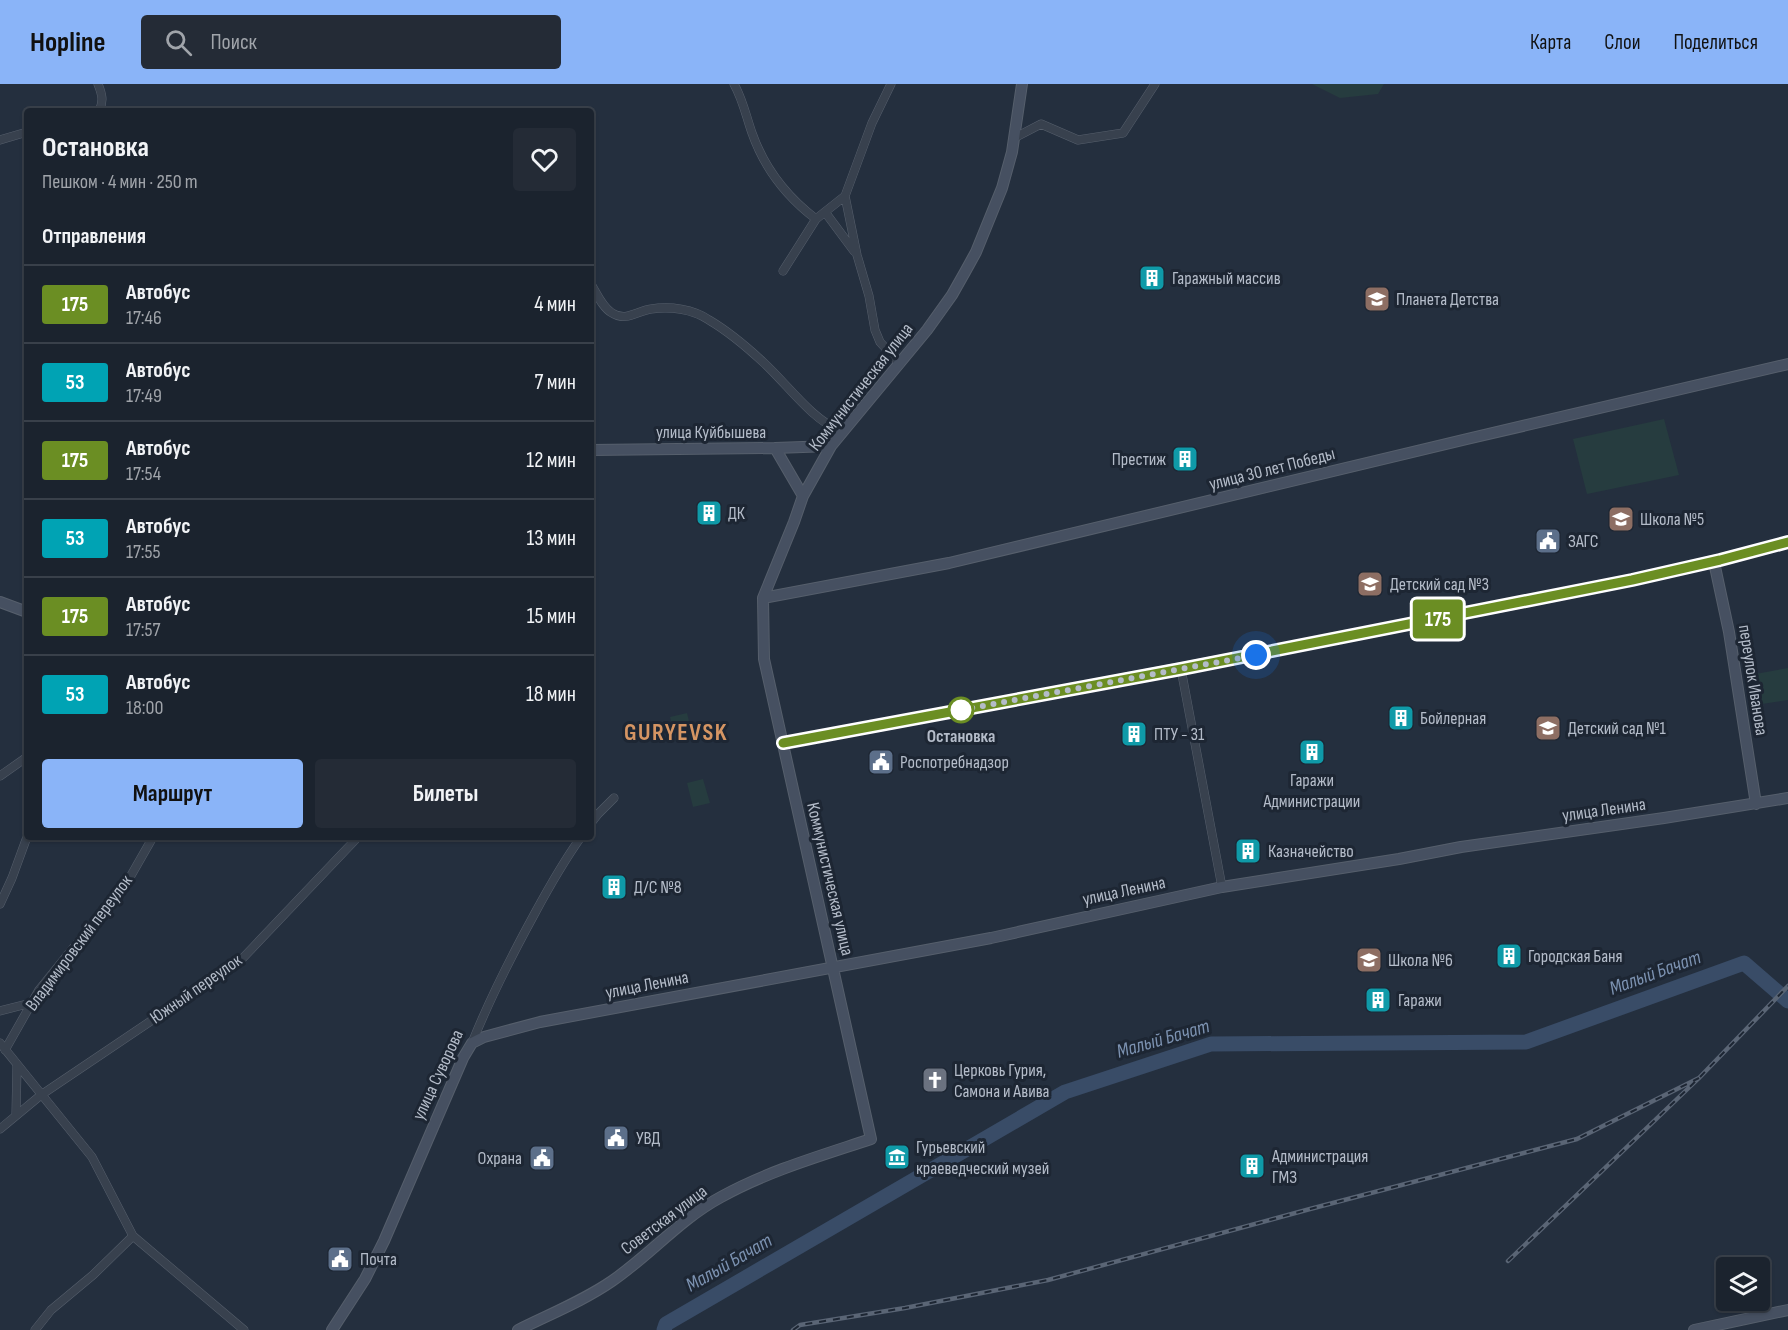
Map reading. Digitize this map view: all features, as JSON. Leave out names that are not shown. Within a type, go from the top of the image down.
[{"type":"street","points":[[98,84],[102,97],[100,108]]},
{"type":"street","points":[[734,84],[741,97],[754,139],[777,180],[799,206],[816,219]]},
{"type":"street","points":[[783,271],[816,219],[845,196],[872,123],[891,84]]},
{"type":"street","name":"Коммунистическая улица","points":[[871,1139],[764,658],[763,598],[803,496],[831,446],[927,330],[952,295],[976,252],[1002,188],[1014,138],[1022,84]]},
{"type":"street","points":[[1014,138],[1041,124],[1078,140],[1123,133],[1155,84]]},
{"type":"street","points":[[0,140],[24,133]]},
{"type":"street","points":[[845,196],[877,336],[900,364]]},
{"type":"street","points":[[825,212],[857,255]]},
{"type":"street","points":[[594,289],[605,308],[622,317],[664,307],[681,309],[708,319],[763,362],[801,402],[830,427],[842,432]]},
{"type":"street","name":"улица 30 лет Победы","points":[[763,598],[949,563],[1788,364]]},
{"type":"street","points":[[774,448],[831,446]]},
{"type":"street","name":"улица Куйбышева","points":[[594,450],[774,448],[803,496]]},
{"type":"street","points":[[783,743],[1181,669],[1622,583],[1788,542]]},
{"type":"street","name":"переулок Иванова","points":[[1714,562],[1729,632],[1756,804]]},
{"type":"street","points":[[0,602],[24,611]]},
{"type":"street","points":[[1181,669],[1222,887]]},
{"type":"street","points":[[0,776],[24,759]]},
{"type":"street","points":[[594,819],[614,798]]},
{"type":"street","name":"улица Ленина","points":[[472,1043],[496,1033],[540,1022],[991,938],[1222,887],[1461,847],[1788,798]]},
{"type":"street","points":[[0,904],[26,840]]},
{"type":"street","name":"Владимировский переулок","points":[[3,1046],[44,984],[129,879],[151,840]]},
{"type":"street","name":"Южный переулок","points":[[0,1129],[41,1095],[240,961],[355,840]]},
{"type":"street","name":"улица Суворова","points":[[332,1330],[365,1279],[384,1241],[454,1078],[521,939],[553,880],[579,840]]},
{"type":"street","points":[[0,1011],[31,1003]]},
{"type":"street","points":[[3,1046],[92,1157],[133,1236],[244,1330]]},
{"type":"street","points":[[16,1115],[17,1065]]},
{"type":"street","name":"Советская улица","points":[[518,1330],[614,1280],[698,1211],[721,1197],[792,1165],[871,1139]]},
{"type":"street","points":[[35,1330],[51,1310],[93,1275],[133,1236]]},
{"type":"street","points":[[1694,1330],[1788,1311]]},
{"type":"green space","points":[[1312,84],[1384,84],[1378,94],[1340,98]]},
{"type":"green space","points":[[1664,419],[1679,475],[1587,494],[1573,439]]},
{"type":"green space","points":[[1788,668],[1788,700],[1755,705],[1750,675]]},
{"type":"green space","points":[[687,713],[693,737],[676,741],[670,717]]},
{"type":"green space","points":[[703,779],[710,803],[693,807],[687,783]]},
{"type":"waterway","name":"Малый Бачат","points":[[664,1330],[666,1324],[1065,1092],[1211,1044],[1526,1042],[1744,963],[1788,1001]]},
{"type":"railway","points":[[1508,1261],[1699,1078],[1788,986]]},
{"type":"railway","points":[[793,1330],[800,1325],[905,1308],[1048,1280],[1577,1139],[1699,1078]]},
{"type":"bus line","name":"175","points":[[783,743],[1181,669],[1632,580],[1788,542]]},
{"type":"place","name":"Гаражный массив","points":[[1152,278]]},
{"type":"place","name":"Планета Детства","points":[[1377,299]]},
{"type":"place","name":"Престиж","points":[[1185,459]]},
{"type":"place","name":"ДК","points":[[709,513]]},
{"type":"place","name":"Школа №5","points":[[1621,519]]},
{"type":"place","name":"ЗАГС","points":[[1548,541]]},
{"type":"place","name":"Детский сад №3","points":[[1370,584]]},
{"type":"place","name":"Остановка","points":[[961,710]]},
{"type":"place","name":"Бойлерная","points":[[1401,718]]},
{"type":"place","name":"Детский сад №1","points":[[1548,728]]},
{"type":"place","name":"ПТУ - 31","points":[[1134,734]]},
{"type":"place","name":"Гаражи Администрации","points":[[1312,752]]},
{"type":"place","name":"Роспотребнадзор","points":[[881,762]]},
{"type":"place","name":"Казначейство","points":[[1248,851]]},
{"type":"place","name":"Д/С №8","points":[[614,887]]},
{"type":"place","name":"Городская Баня","points":[[1509,956]]},
{"type":"place","name":"Школа №6","points":[[1369,960]]},
{"type":"place","name":"Гаражи","points":[[1378,1000]]},
{"type":"place","name":"Церковь Гурия, Самона и Авива","points":[[935,1080]]},
{"type":"place","name":"УВД","points":[[616,1138]]},
{"type":"place","name":"Гурьевский краеведческий музей","points":[[897,1157]]},
{"type":"place","name":"Охрана","points":[[542,1158]]},
{"type":"place","name":"Администрация ГМЗ","points":[[1252,1166]]},
{"type":"place","name":"Почта","points":[[340,1259]]},
{"type":"district","name":"GURYEVSK","points":[[676,732]]},
{"type":"route","points":[[961,710],[956,711],[1256,655]]}]
